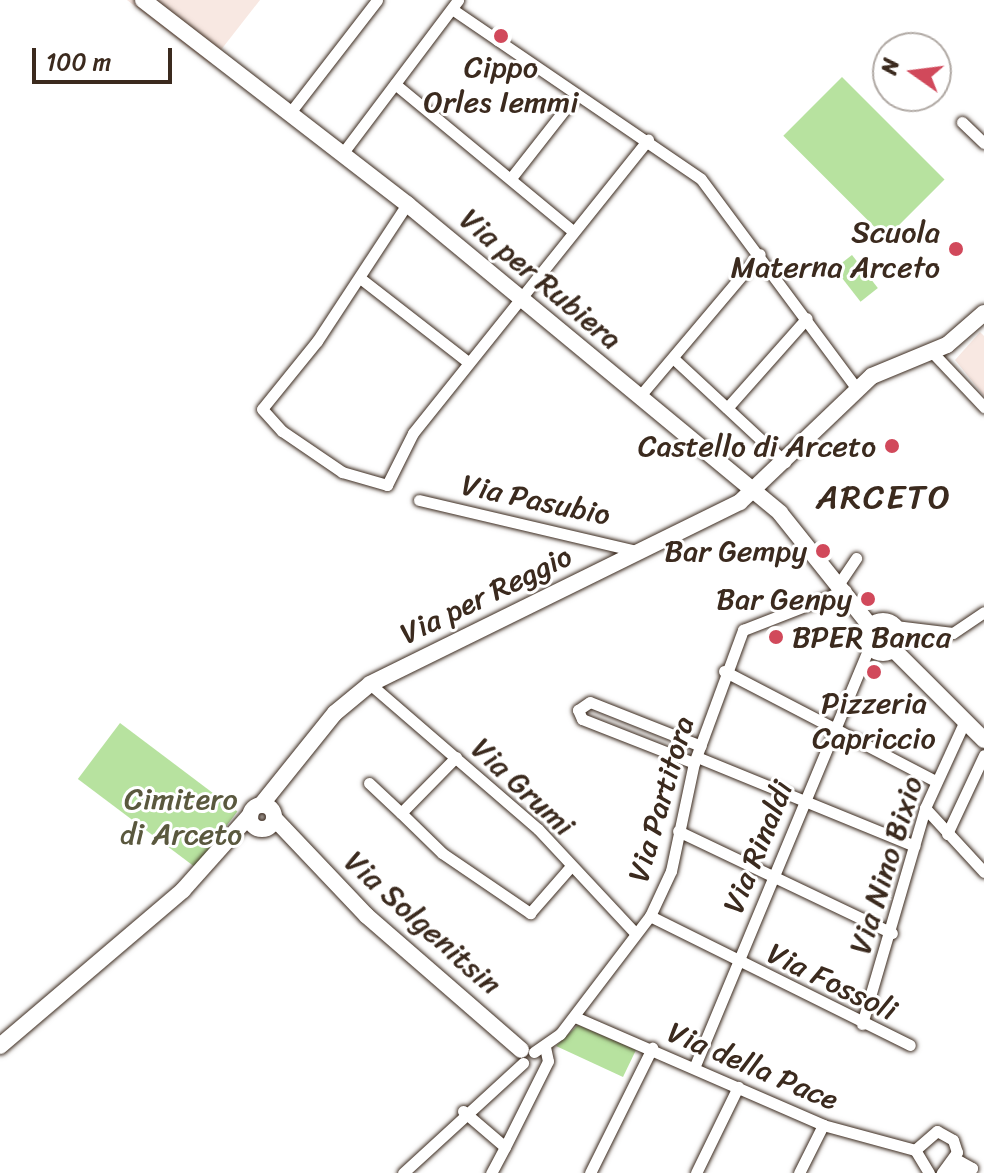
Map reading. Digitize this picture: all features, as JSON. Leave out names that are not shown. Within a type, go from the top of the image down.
[{"type":"street","name":"Via per Rubiera","points":[[143,0],[407,204],[796,529],[843,586],[871,627]]},
{"type":"street","points":[[289,114],[377,0]]},
{"type":"street","points":[[342,154],[455,5],[576,95],[648,140],[716,194],[857,389]]},
{"type":"street","points":[[395,84],[573,231]]},
{"type":"street","points":[[511,178],[576,95]]},
{"type":"street","points":[[962,122],[984,143]]},
{"type":"street","points":[[407,204],[360,278],[264,416],[342,472],[387,485],[413,433],[648,140]]},
{"type":"street","points":[[639,397],[760,254]]},
{"type":"street","points":[[360,278],[468,362]]},
{"type":"street","points":[[984,313],[932,352],[984,407]]},
{"type":"street","points":[[727,408],[807,318]]},
{"type":"street","name":"Via per Reggio","points":[[2,1042],[183,890],[232,836],[263,817],[273,787],[335,713],[370,684],[754,493],[857,389],[893,362],[932,352]]},
{"type":"street","points":[[673,358],[785,462]]},
{"type":"street","name":"Via Pasubio","points":[[419,500],[640,552]]},
{"type":"street","points":[[843,586],[856,558]]},
{"type":"street","name":"Via Partitora","points":[[403,1173],[463,1111],[575,1017],[650,916],[671,871],[697,755],[724,671],[743,630],[843,586]]},
{"type":"street","points":[[984,612],[953,633],[871,627],[870,646],[895,648],[964,723],[984,740]]},
{"type":"street","points":[[895,648],[902,628]]},
{"type":"street","name":"Via Rinaldi","points":[[694,1068],[835,723],[870,646]]},
{"type":"street","points":[[724,671],[835,723],[935,781]]},
{"type":"street","name":"Via Grumi","points":[[370,684],[456,757],[571,866],[635,933]]},
{"type":"street","points":[[697,755],[582,719],[578,710],[590,702],[697,755],[915,846]]},
{"type":"street","name":"Via Nino Bixio","points":[[862,1024],[892,933],[925,808],[964,723]]},
{"type":"street","points":[[947,834],[984,755]]},
{"type":"street","points":[[401,813],[456,757]]},
{"type":"street","points":[[369,783],[442,853],[530,913],[571,866]]},
{"type":"street","points":[[925,808],[984,872]]},
{"type":"street","name":"Via Solgenitsin","points":[[263,817],[531,1053]]},
{"type":"street","points":[[678,831],[774,874],[892,933]]},
{"type":"street","name":"Via Fossoli","points":[[650,916],[736,962],[910,1045]]},
{"type":"street","name":"Via della Pace","points":[[575,1017],[823,1125],[915,1150]]},
{"type":"street","points":[[590,1173],[652,1048]]},
{"type":"street","points":[[491,1173],[548,1061],[531,1053]]},
{"type":"street","points":[[696,1173],[738,1087]]},
{"type":"street","points":[[463,1111],[505,1147]]},
{"type":"street","points":[[799,1173],[823,1125]]},
{"type":"street","points":[[925,1172],[915,1150],[925,1134],[943,1132],[956,1146],[950,1167],[978,1170]]},
{"type":"shaded area","points":[[127,0],[260,0],[210,64]]},
{"type":"shaded area","points":[[980,332],[984,336],[984,396],[955,360]]},
{"type":"green space","points":[[842,77],[872,107],[872,112],[877,112],[945,180],[886,238],[783,136]]},
{"type":"green space","points":[[852,255],[878,288],[861,302],[835,269]]},
{"type":"green space","name":"Cimitero di Arceto","points":[[120,723],[237,811],[195,867],[78,779]]},
{"type":"green space","points":[[578,1025],[636,1050],[623,1077],[556,1046]]},
{"type":"place","name":"Cippo Orles Iemmi","points":[[501,36]]},
{"type":"place","name":"Scuola Materna Arceto","points":[[956,249]]},
{"type":"place","name":"Castello di Arceto","points":[[892,446]]},
{"type":"place","name":"Bar Gempy","points":[[823,551]]},
{"type":"place","name":"Bar Genpy","points":[[868,599]]},
{"type":"place","name":"BPER Banca","points":[[776,637]]},
{"type":"place","name":"Pizzeria Capriccio","points":[[874,672]]},
{"type":"district","name":"ARCETO","points":[[884,498]]}]
